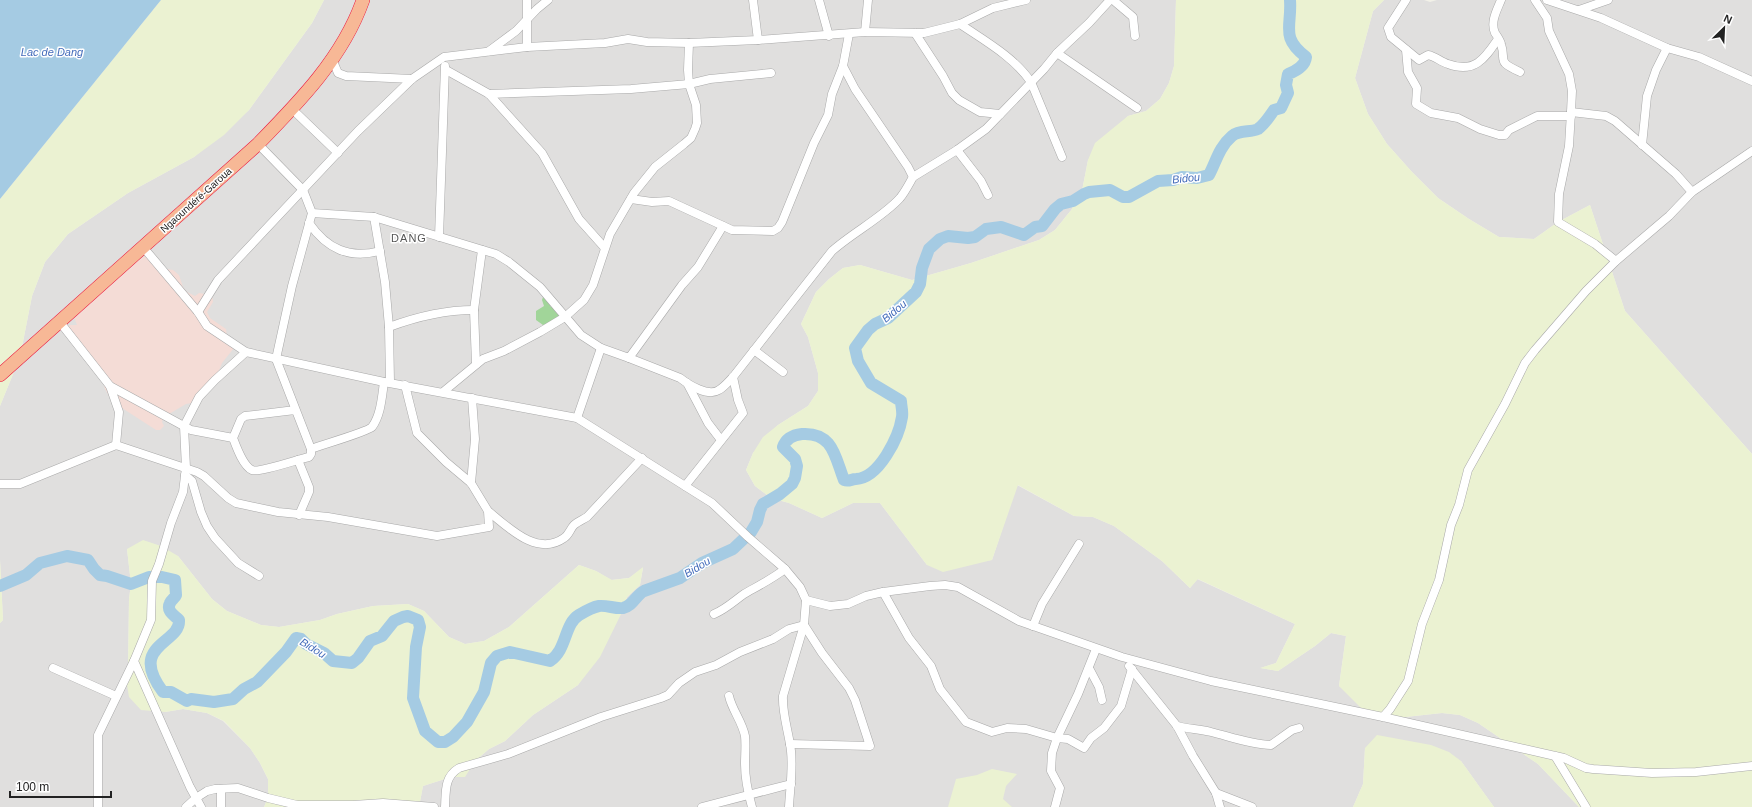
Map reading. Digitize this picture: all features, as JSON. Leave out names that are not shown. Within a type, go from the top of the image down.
[{"type":"highway","name":"Ngaoundéré-Garoua","points":[[0,375],[258,144],[292,109],[319,77],[345,40],[356,20],[363,0]]},
{"type":"street","points":[[527,0],[527,47]]},
{"type":"street","points":[[486,53],[508,38],[548,0]]},
{"type":"street","points":[[753,0],[758,40]]},
{"type":"street","points":[[819,0],[829,36]]},
{"type":"street","points":[[865,32],[868,0]]},
{"type":"street","points":[[198,312],[218,280],[302,190],[412,79],[444,57],[527,47],[605,43],[628,39],[647,42],[689,43],[829,36],[865,32],[915,33],[936,31],[960,24],[993,8],[1026,0]]},
{"type":"street","points":[[312,213],[374,217],[496,254],[510,262],[540,287],[581,335],[601,348],[680,378],[704,391],[715,392],[733,377],[832,252],[846,238],[894,204],[913,177],[957,150],[986,128],[1057,53],[1085,28],[1112,0],[1132,17],[1135,36]]},
{"type":"street","points":[[1406,0],[1388,28],[1391,37],[1419,60],[1428,55],[1450,65],[1460,66],[1479,63],[1483,60],[1498,39]]},
{"type":"street","points":[[1501,0],[1493,22],[1493,28],[1501,43],[1503,62],[1520,72]]},
{"type":"street","points":[[1534,0],[1547,18],[1549,31],[1568,74],[1572,91],[1569,146],[1559,194],[1558,222],[1595,244],[1616,261]]},
{"type":"street","points":[[1547,0],[1601,18],[1667,48],[1694,56],[1752,81]]},
{"type":"street","points":[[1579,10],[1608,0]]},
{"type":"street","points":[[960,24],[1024,72],[1031,82],[1062,157]]},
{"type":"street","points":[[915,33],[943,76],[952,93],[959,100],[980,112],[1000,114]]},
{"type":"street","points":[[631,199],[652,202],[669,201],[714,220],[730,230],[773,231],[778,228],[782,222],[814,143],[825,120],[832,94],[843,66],[849,34]]},
{"type":"street","points":[[443,392],[476,364],[531,337],[565,317],[584,300],[593,285],[604,248],[613,229],[631,199],[655,167],[691,138],[695,129],[697,123],[696,105],[689,84],[689,43]]},
{"type":"street","points":[[1642,145],[1647,96],[1656,70],[1667,48]]},
{"type":"street","points":[[1406,50],[1408,72],[1417,88],[1416,104],[1431,113],[1458,118],[1480,129],[1499,135],[1505,135],[1509,130],[1537,116],[1571,114],[1606,116],[1676,174],[1692,192]]},
{"type":"street","points":[[1057,53],[1137,108]]},
{"type":"street","points":[[439,237],[446,70],[444,57]]},
{"type":"street","points":[[332,59],[338,73],[346,76],[412,79]]},
{"type":"street","points":[[843,66],[856,90],[908,167],[913,177]]},
{"type":"street","points":[[446,70],[489,94],[542,153],[579,219],[604,248]]},
{"type":"street","points":[[489,94],[631,89],[689,84],[710,79],[771,73]]},
{"type":"street","points":[[292,109],[338,153]]},
{"type":"street","points":[[258,144],[302,190],[312,213],[276,358],[311,449],[311,454],[298,460],[263,469],[252,470],[244,461],[233,438],[241,419],[245,416],[295,410]]},
{"type":"street","points":[[957,150],[981,181],[988,195]]},
{"type":"street","points":[[1383,717],[1393,705],[1408,681],[1422,624],[1439,580],[1451,525],[1459,506],[1468,470],[1505,404],[1525,363],[1534,350],[1586,291],[1616,261],[1669,216],[1692,192],[1752,151]]},
{"type":"street","points":[[311,449],[369,430],[375,422],[382,401],[387,382],[389,327],[385,282],[374,217]]},
{"type":"street","points":[[309,224],[317,235],[336,249],[359,254],[380,251]]},
{"type":"street","points":[[629,358],[682,284],[698,267],[723,226]]},
{"type":"street","points":[[142,248],[198,312],[206,326],[246,352],[405,386],[577,418],[712,503],[785,569],[800,587],[806,600],[804,625],[782,705],[790,744],[792,767],[790,807]]},
{"type":"street","points":[[476,364],[474,310],[482,250]]},
{"type":"street","points":[[389,327],[434,315],[455,311],[474,310]]},
{"type":"street","points":[[58,322],[110,386],[119,412],[116,445]]},
{"type":"street","points":[[577,418],[601,348]]},
{"type":"street","points":[[754,350],[783,372]]},
{"type":"street","points":[[98,807],[98,737],[116,696],[134,661],[151,620],[154,577],[171,523],[183,492],[185,472],[184,426],[199,397],[215,380],[246,352]]},
{"type":"street","points":[[685,486],[743,413],[735,391],[733,377]]},
{"type":"street","points":[[687,383],[708,423],[721,440]]},
{"type":"street","points":[[110,386],[184,426],[196,431],[233,438]]},
{"type":"street","points":[[405,386],[418,433],[446,462],[471,483],[488,511],[511,530],[533,543],[544,544],[560,541],[567,536],[574,525],[587,517],[642,458]]},
{"type":"street","points":[[471,483],[475,439],[472,398]]},
{"type":"street","points":[[0,484],[20,484],[116,445],[185,472],[204,476],[228,498],[236,503],[299,515],[328,517],[437,536],[489,527],[488,511]]},
{"type":"street","points":[[298,460],[309,487],[299,515]]},
{"type":"street","points":[[185,472],[192,481],[201,512],[207,526],[215,538],[238,563],[259,576]]},
{"type":"street","points":[[1033,626],[1042,604],[1079,544]]},
{"type":"street","points":[[714,614],[723,610],[743,595],[765,583],[785,569]]},
{"type":"street","points":[[806,600],[830,606],[848,604],[866,596],[883,592],[930,586],[958,587],[969,592],[1007,616],[1122,657],[1211,681],[1383,717],[1556,756],[1593,770],[1652,773],[1696,772],[1752,766]]},
{"type":"street","points":[[883,592],[909,638],[931,666],[940,689],[963,719],[987,731],[995,732],[1006,728],[1020,728],[1057,738],[1068,739],[1082,748],[1085,747],[1091,738],[1104,728],[1121,706],[1132,669]]},
{"type":"street","points":[[790,744],[870,746],[855,700],[849,688],[822,653],[804,625]]},
{"type":"street","points":[[445,807],[448,778],[458,768],[508,754],[601,717],[661,698],[668,695],[679,683],[695,672],[716,665],[740,652],[773,639],[789,629],[804,625]]},
{"type":"street","points":[[1055,807],[1060,788],[1051,771],[1050,765],[1057,738],[1089,668],[1096,649]]},
{"type":"street","points":[[1122,657],[1177,726],[1193,756],[1216,793],[1220,807]]},
{"type":"street","points":[[134,661],[201,807]]},
{"type":"street","points":[[53,668],[116,696]]},
{"type":"street","points":[[1089,668],[1099,687],[1102,700]]},
{"type":"street","points":[[728,696],[731,706],[741,723],[744,735],[745,775],[752,807]]},
{"type":"street","points":[[1177,726],[1191,730],[1211,732],[1244,741],[1272,745],[1292,730],[1299,728]]},
{"type":"street","points":[[1556,756],[1586,807]]},
{"type":"street","points":[[702,807],[791,784]]},
{"type":"street","points":[[221,788],[221,807]]},
{"type":"street","points":[[186,807],[207,791],[221,788],[238,788],[268,798],[297,805],[353,805],[383,803],[434,807]]},
{"type":"street","points":[[1216,793],[1252,807]]},
{"type":"shaded area","points":[[324,0],[1176,0],[1174,66],[1169,83],[1160,99],[1146,111],[1128,116],[1088,160],[1081,196],[1073,201],[1072,209],[1055,230],[1039,240],[971,263],[912,280],[860,265],[843,268],[816,292],[801,324],[808,337],[818,373],[818,391],[808,406],[778,425],[753,453],[746,470],[755,486],[771,498],[789,503],[822,518],[853,503],[880,503],[927,565],[992,560],[1017,485],[1074,516],[1093,517],[1114,526],[1162,561],[1190,588],[1197,579],[1295,624],[1276,663],[1261,668],[1278,671],[1315,646],[1331,633],[1346,636],[1339,686],[1387,719],[1442,713],[1460,715],[1478,723],[1538,764],[1579,807],[1494,807],[1461,761],[1365,748],[1363,784],[1353,807],[419,807],[423,786],[451,777],[475,761],[489,749],[505,741],[533,715],[578,685],[624,608],[627,597],[640,585],[643,568],[629,578],[611,580],[596,571],[579,565],[509,627],[484,641],[465,644],[449,637],[424,611],[408,604],[373,606],[337,614],[320,620],[279,627],[261,625],[227,611],[212,599],[178,556],[127,549],[131,584],[129,599],[128,672],[165,712],[183,709],[207,713],[223,721],[250,748],[268,779],[268,798],[264,807],[0,807],[0,623],[3,620],[0,560],[0,406],[20,357],[32,296],[45,262],[68,234],[128,193],[194,157],[249,110],[312,23]]},
{"type":"shaded area","points":[[1384,0],[1424,0],[1430,2],[1437,0],[1752,0],[1752,454],[1625,311],[1590,205],[1558,222],[1534,239],[1499,237],[1438,198],[1387,144],[1368,114],[1355,78],[1373,11]]},
{"type":"shaded area","points":[[145,256],[151,258],[167,269],[173,270],[179,275],[183,287],[187,292],[195,296],[199,293],[212,295],[213,302],[207,312],[210,318],[226,329],[228,344],[234,348],[222,363],[215,381],[192,403],[186,404],[169,414],[164,415],[162,422],[164,426],[160,430],[156,430],[122,408],[109,396],[104,385],[65,330],[70,325],[77,325],[74,317],[137,261]]},
{"type":"green space","points":[[161,0],[324,0],[312,23],[249,110],[224,135],[194,157],[128,193],[68,234],[45,262],[32,296],[20,357],[0,406],[0,199]]},
{"type":"green space","points":[[1176,0],[1384,0],[1373,11],[1355,78],[1368,114],[1387,144],[1438,198],[1499,237],[1534,239],[1558,222],[1590,205],[1625,311],[1752,454],[1752,807],[1579,807],[1538,764],[1478,723],[1460,715],[1442,713],[1387,719],[1365,712],[1339,686],[1346,636],[1331,633],[1315,646],[1278,671],[1260,668],[1276,663],[1295,624],[1198,579],[1190,588],[1162,561],[1114,526],[1093,517],[1074,516],[1018,485],[992,560],[943,572],[927,565],[880,503],[853,503],[822,518],[789,503],[771,498],[755,486],[746,470],[753,453],[763,437],[778,425],[808,406],[818,391],[818,373],[808,337],[801,324],[816,292],[843,268],[860,265],[912,280],[971,263],[1039,240],[1055,230],[1072,209],[1073,201],[1081,196],[1088,160],[1095,143],[1128,116],[1146,111],[1160,99],[1169,83],[1174,66]]},
{"type":"green space","points":[[543,297],[547,297],[551,303],[550,306],[558,310],[561,316],[557,320],[543,325],[536,320],[536,311],[544,306],[542,300]]},
{"type":"green space","points":[[143,540],[161,546],[178,556],[212,599],[227,611],[261,625],[279,627],[320,620],[337,614],[373,606],[408,604],[424,611],[449,637],[465,644],[484,641],[509,627],[579,565],[596,571],[612,580],[629,578],[643,567],[640,585],[627,597],[624,608],[600,657],[578,685],[533,715],[505,741],[489,749],[475,761],[465,777],[451,777],[423,786],[419,807],[264,807],[268,798],[268,779],[250,748],[224,721],[207,713],[183,709],[165,712],[141,710],[129,697],[126,679],[128,672],[129,599],[131,584],[127,549]]},
{"type":"green space","points":[[0,560],[3,620],[0,623]]},
{"type":"green space","points":[[1377,735],[1431,745],[1449,752],[1461,761],[1494,807],[1353,807],[1363,784],[1365,748]]},
{"type":"green space","points":[[992,769],[1017,774],[1006,786],[1003,799],[1012,807],[948,807],[956,779],[977,775]]},
{"type":"water","name":"Lac de Dang","points":[[0,0],[161,0],[0,199]]},
{"type":"waterway","name":"Bidou","points":[[0,586],[26,575],[40,563],[67,556],[88,560],[100,575],[131,584],[149,577],[162,577],[175,580],[176,595],[169,608],[171,613],[179,620],[177,628],[172,635],[158,647],[153,654],[151,664],[153,676],[163,692],[171,692],[187,701],[191,699],[214,702],[233,699],[244,689],[257,682],[286,652],[296,638],[301,639],[306,644],[324,653],[333,661],[352,663],[358,658],[370,641],[382,636],[394,621],[408,616],[418,620],[420,627],[416,647],[413,698],[425,731],[438,742],[445,742],[453,737],[467,722],[484,692],[491,663],[497,656],[510,652],[550,661],[560,650],[571,624],[579,615],[591,608],[599,606],[620,608],[626,607],[644,591],[680,578],[702,563],[733,549],[751,532],[757,522],[763,504],[780,494],[792,484],[795,478],[797,466],[795,459],[783,447],[786,441],[790,438],[796,435],[812,434],[827,442],[835,455],[844,480],[846,481],[864,477],[872,472],[880,464],[897,435],[902,417],[901,401],[871,383],[858,361],[855,348],[868,330],[875,324],[888,318],[916,292],[920,284],[922,268],[929,249],[940,239],[948,236],[968,238],[975,237],[986,229],[1001,227],[1024,235],[1035,227],[1042,226],[1055,209],[1061,204],[1073,201],[1089,192],[1110,190],[1123,197],[1129,197],[1158,181],[1173,180],[1182,177],[1197,178],[1209,175],[1221,150],[1232,136],[1238,133],[1258,129],[1265,123],[1274,110],[1281,108],[1288,93],[1286,85],[1288,74],[1300,68],[1304,63],[1306,57],[1298,50],[1290,37],[1290,0]]},
{"type":"district","name":"DANG","points":[[409,238]]}]
